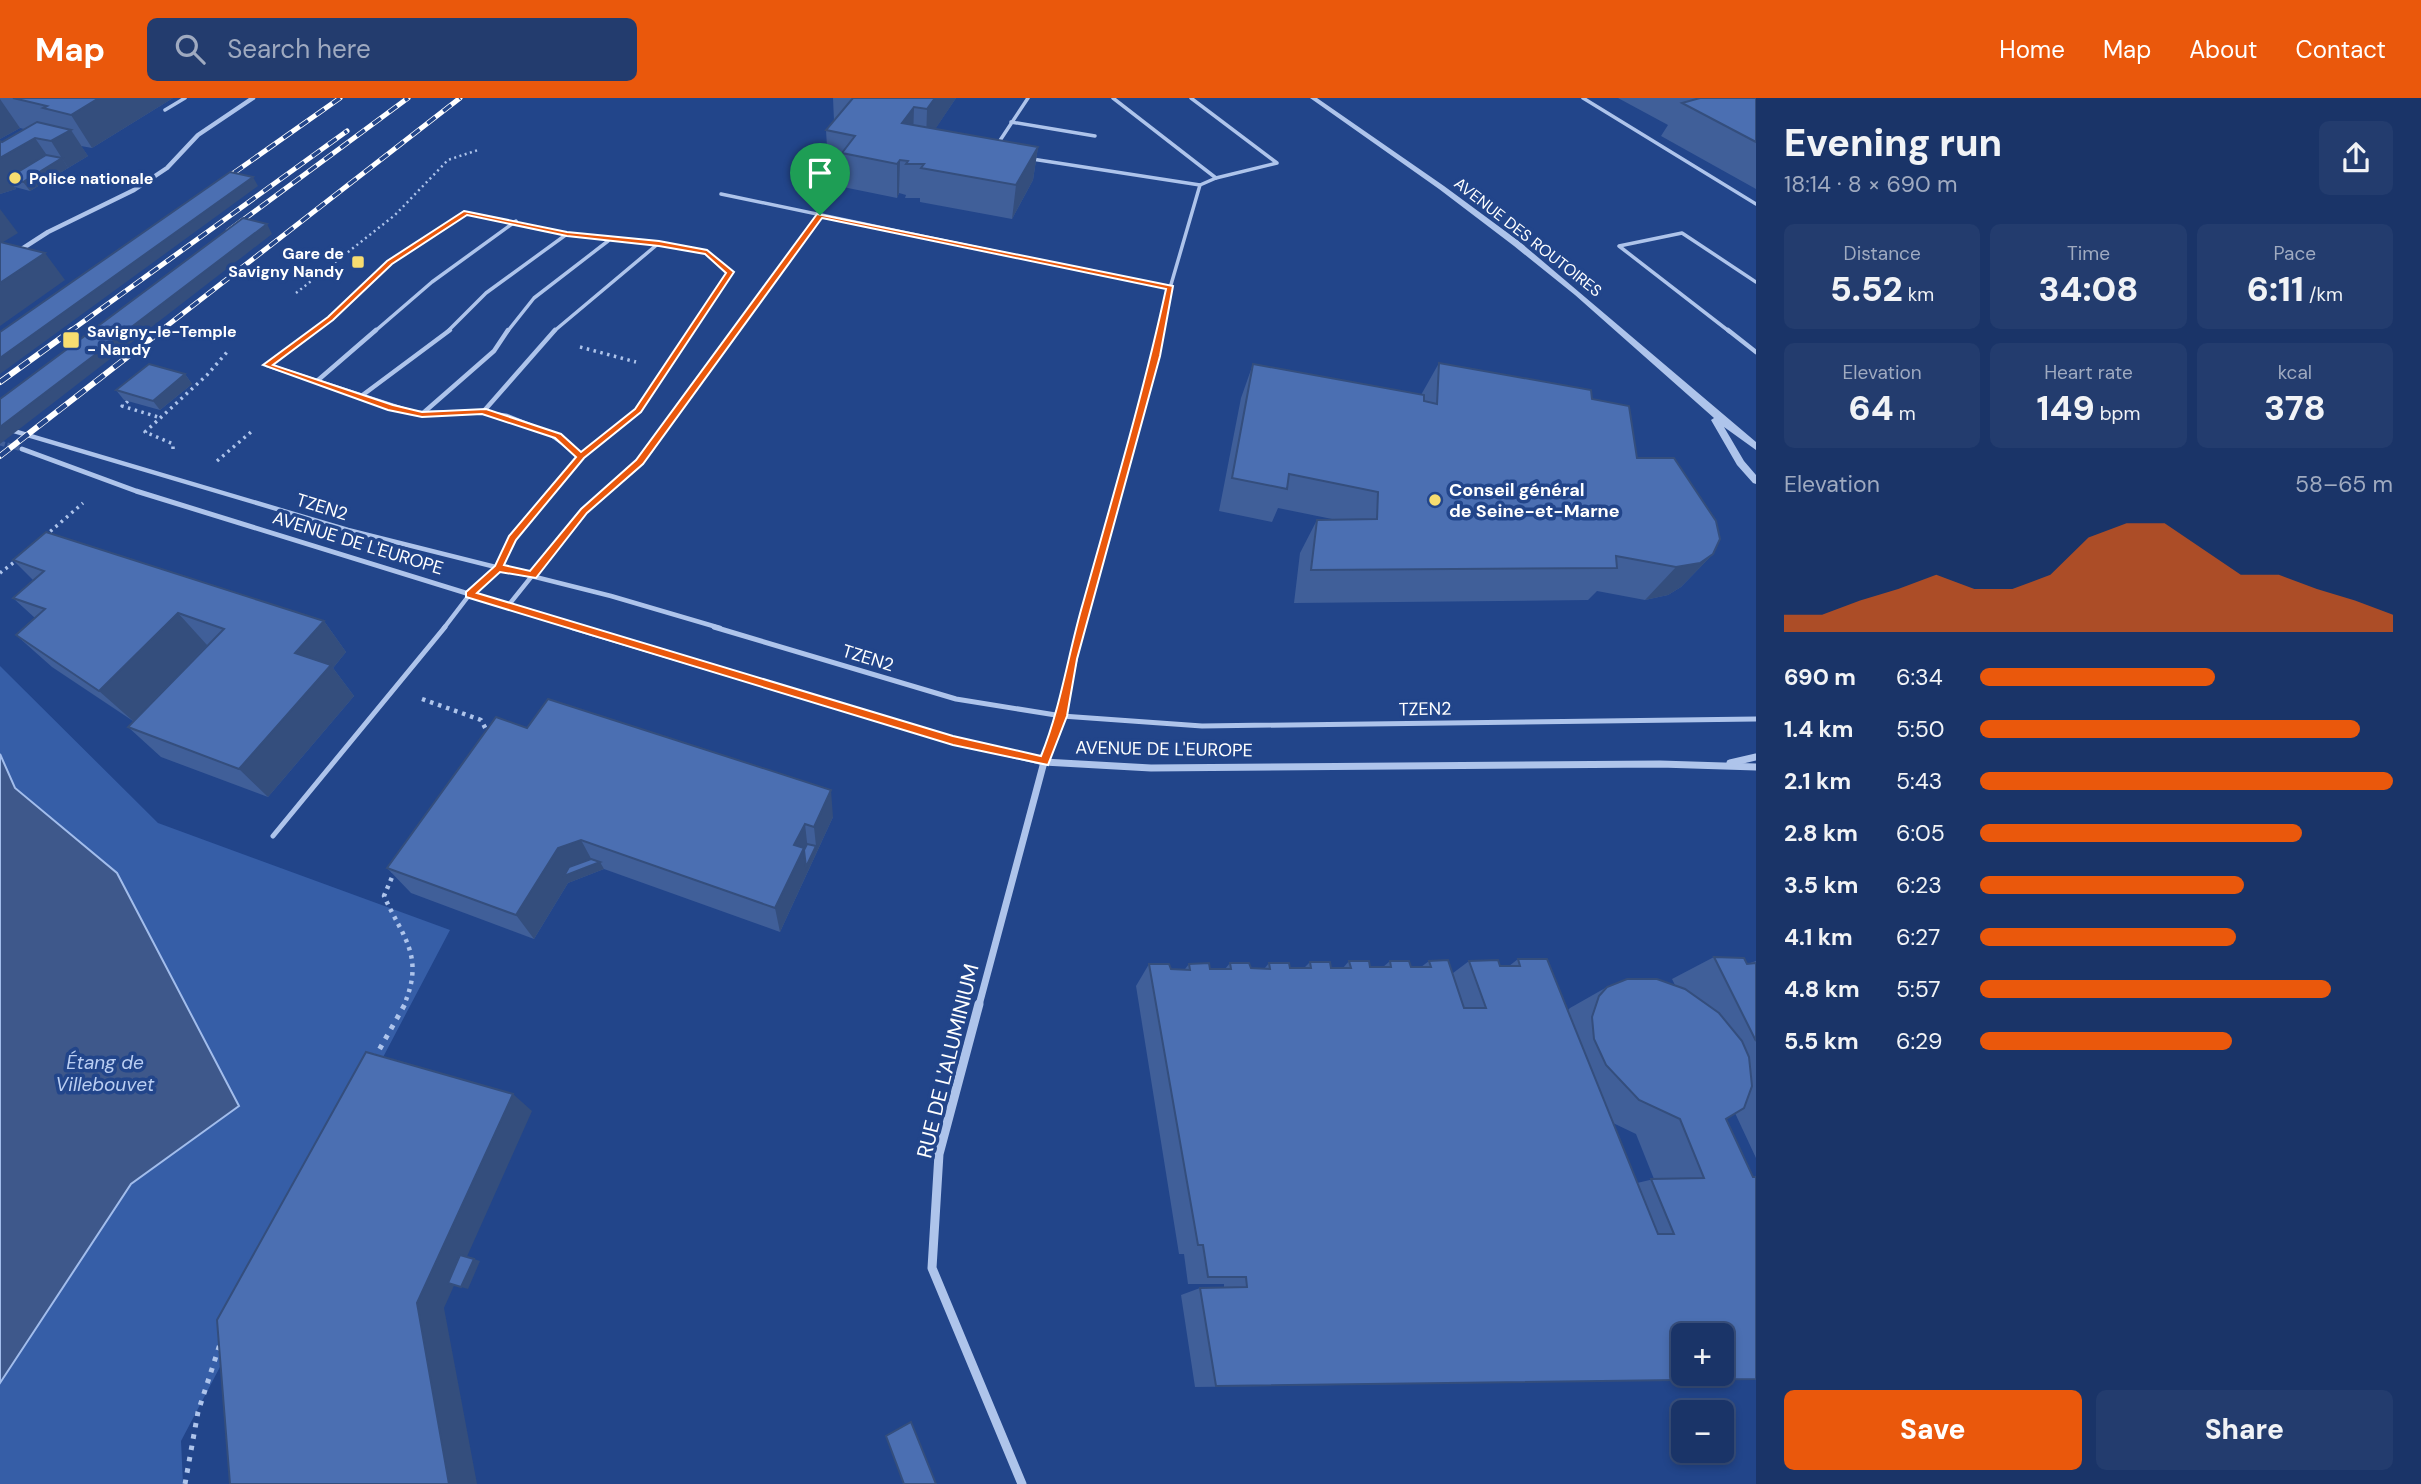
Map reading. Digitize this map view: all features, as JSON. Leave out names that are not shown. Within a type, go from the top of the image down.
[{"type":"street","points":[[0,263],[48,232],[134,190],[166,169],[213,124],[253,98]]},
{"type":"street","name":"AVENUE DES ROUTOIRES","points":[[1314,98],[1516,243],[1672,374],[1713,414],[1756,447]]},
{"type":"street","name":"RUE DE L'ALUMINIUM","points":[[1022,1484],[932,1268],[939,1154],[1044,762],[1062,716],[1072,659],[1156,356],[1170,288]]},
{"type":"street","name":"AVENUE DES ROUTOIRES","points":[[1713,414],[1740,463],[1756,481]]},
{"type":"street","name":"AVENUE DE L'EUROPE","points":[[22,449],[112,481],[507,607],[953,740],[1044,762],[1151,768],[1723,764],[1756,767]]},
{"type":"street","name":"AVENUE DE L'EUROPE","points":[[1723,764],[1756,757]]},
{"type":"lane","points":[[165,110],[185,98]]},
{"type":"lane","points":[[993,153],[1028,98]]},
{"type":"lane","points":[[1113,98],[1216,178]]},
{"type":"lane","points":[[1032,159],[1200,185],[1216,178],[1277,163],[1191,98]]},
{"type":"lane","points":[[1583,98],[1756,204]]},
{"type":"lane","points":[[1011,122],[1095,136]]},
{"type":"lane","points":[[721,194],[1170,288],[1200,185]]},
{"type":"lane","points":[[273,836],[395,690],[470,594],[499,568],[512,538],[581,456],[638,411],[730,272],[707,253],[659,243],[567,234],[517,221],[466,213],[389,263],[331,318],[267,365],[360,397],[422,414],[483,411],[558,436],[581,456]]},
{"type":"lane","points":[[507,607],[584,511],[639,462],[820,215]]},
{"type":"lane","points":[[317,381],[432,282],[517,221]]},
{"type":"lane","points":[[1756,282],[1682,233],[1619,246],[1756,352]]},
{"type":"lane","points":[[360,397],[450,330],[486,293],[567,234]]},
{"type":"lane","points":[[422,414],[494,351],[516,318],[534,298],[608,240]]},
{"type":"lane","points":[[483,411],[563,321],[659,243]]},
{"type":"lane","name":"TZEN2","points":[[0,427],[348,530],[533,575],[956,699],[1062,716],[1202,726],[1756,719]]},
{"type":"path","points":[[296,293],[395,215],[449,160],[478,150]]},
{"type":"path","points":[[578,347],[641,363]]},
{"type":"path","points":[[173,450],[173,444],[145,432],[177,398],[207,375],[228,351]]},
{"type":"path","points":[[128,401],[122,406],[158,417]]},
{"type":"path","points":[[225,455],[251,432]]},
{"type":"path","points":[[43,537],[112,481]]},
{"type":"path","points":[[0,573],[23,554]]},
{"type":"path","points":[[395,690],[472,715],[486,724],[487,736]]},
{"type":"path","points":[[367,1072],[412,988],[415,971],[407,937],[384,897],[400,864]]},
{"type":"path","points":[[185,1484],[190,1437],[207,1374],[224,1336]]},
{"type":"shaded area","points":[[0,666],[158,823],[450,930],[181,1441],[183,1484],[0,1484],[0,1383],[131,1184],[239,1106],[117,873],[15,788],[0,754]]},
{"type":"water","name":"Étang de Villebouvet","points":[[0,754],[15,788],[117,873],[239,1106],[131,1184],[0,1383]]},
{"type":"building","points":[[13,98],[99,98],[71,115]]},
{"type":"building","points":[[853,98],[935,98],[927,109],[914,107],[902,123],[1038,147],[1016,185],[921,168],[924,164],[906,164],[908,161],[900,160],[897,164],[842,153],[855,136],[826,130]]},
{"type":"building","points":[[1700,98],[1756,98],[1756,142],[1682,103]]},
{"type":"building","points":[[37,122],[71,130],[51,141],[35,138],[0,158],[0,141]]},
{"type":"building","points":[[46,155],[62,158],[23,182],[8,178]]},
{"type":"building","points":[[230,172],[253,177],[0,358],[0,332]]},
{"type":"building","points":[[243,218],[267,224],[0,427],[0,399]]},
{"type":"building","points":[[0,242],[45,253],[0,283]]},
{"type":"building","name":"Conseil général de Seine-et-Marne","points":[[1439,363],[1591,390],[1592,399],[1629,406],[1637,458],[1674,458],[1716,521],[1720,539],[1713,554],[1700,563],[1676,567],[1616,556],[1617,568],[1311,570],[1317,520],[1377,519],[1378,492],[1289,474],[1287,489],[1232,478],[1253,364],[1424,395],[1424,401],[1437,404]]},
{"type":"building","points":[[149,364],[185,374],[153,401],[116,390]]},
{"type":"building","points":[[46,532],[324,621],[295,653],[331,665],[239,769],[128,727],[224,629],[178,613],[99,691],[16,635],[45,609],[13,598],[44,571],[13,560]]},
{"type":"building","points":[[548,699],[831,790],[814,827],[805,824],[794,845],[804,848],[775,908],[581,840],[558,848],[516,915],[387,868],[496,717],[527,728]]},
{"type":"building","points":[[807,844],[816,846],[806,867],[804,850]]},
{"type":"building","points":[[591,859],[600,862],[564,876],[569,867]]},
{"type":"building","points":[[1714,957],[1744,958],[1747,964],[1756,963],[1756,1041]]},
{"type":"building","points":[[1518,959],[1547,959],[1658,1234],[1674,1234],[1651,1179],[1704,1178],[1680,1119],[1639,1100],[1606,1065],[1594,1039],[1592,1017],[1599,996],[1607,987],[1627,979],[1657,979],[1685,989],[1719,1013],[1742,1041],[1749,1057],[1752,1086],[1744,1108],[1726,1119],[1753,1177],[1756,1177],[1756,1379],[1734,1379],[1734,1323],[1671,1323],[1671,1380],[1216,1386],[1200,1288],[1247,1287],[1246,1277],[1208,1277],[1203,1245],[1198,1245],[1149,964],[1169,964],[1171,969],[1190,970],[1189,964],[1209,963],[1210,969],[1231,969],[1230,963],[1249,963],[1251,968],[1270,969],[1269,963],[1289,963],[1290,968],[1311,968],[1310,962],[1330,962],[1331,968],[1351,968],[1349,961],[1369,961],[1370,967],[1391,967],[1390,961],[1409,961],[1411,967],[1431,967],[1429,961],[1448,960],[1464,1008],[1486,1008],[1469,961],[1498,960],[1500,966],[1520,966]]},
{"type":"building","points":[[366,1052],[513,1094],[417,1303],[449,1484],[230,1484],[217,1320]]},
{"type":"building","points":[[460,1255],[474,1259],[461,1287],[448,1283]]},
{"type":"building","points":[[911,1422],[936,1484],[904,1484],[886,1436]]},
{"type":"tunnel","points":[[0,443],[22,449]]},
{"type":"railway","points":[[218,184],[340,98]]},
{"type":"railway","points":[[228,231],[408,98]]},
{"type":"railway","points":[[159,332],[460,98]]},
{"type":"railway","points":[[69,332],[347,131]]},
{"type":"railway","points":[[0,382],[72,330]]},
{"type":"railway","points":[[0,456],[162,330]]},
{"type":"place","name":"Police nationale","points":[[15,178]]},
{"type":"place","name":"Gare de Savigny Nandy","points":[[358,262]]},
{"type":"place","name":"Savigny-le-Temple - Nandy","points":[[71,340]]},
{"type":"place","name":"Conseil général de Seine-et-Marne","points":[[1435,500]]},
{"type":"route","points":[[820,215],[639,462],[584,511],[533,575],[499,568],[512,538],[581,456],[558,436],[532,425],[483,411],[422,414],[391,408],[267,365],[331,318],[389,263],[466,213],[517,221],[567,234],[659,243],[707,253],[730,272],[667,370],[638,411],[581,456],[531,516],[512,538],[499,568],[470,594],[953,740],[1044,762],[1062,716],[1072,659],[1156,356],[1170,288],[820,215]]}]
